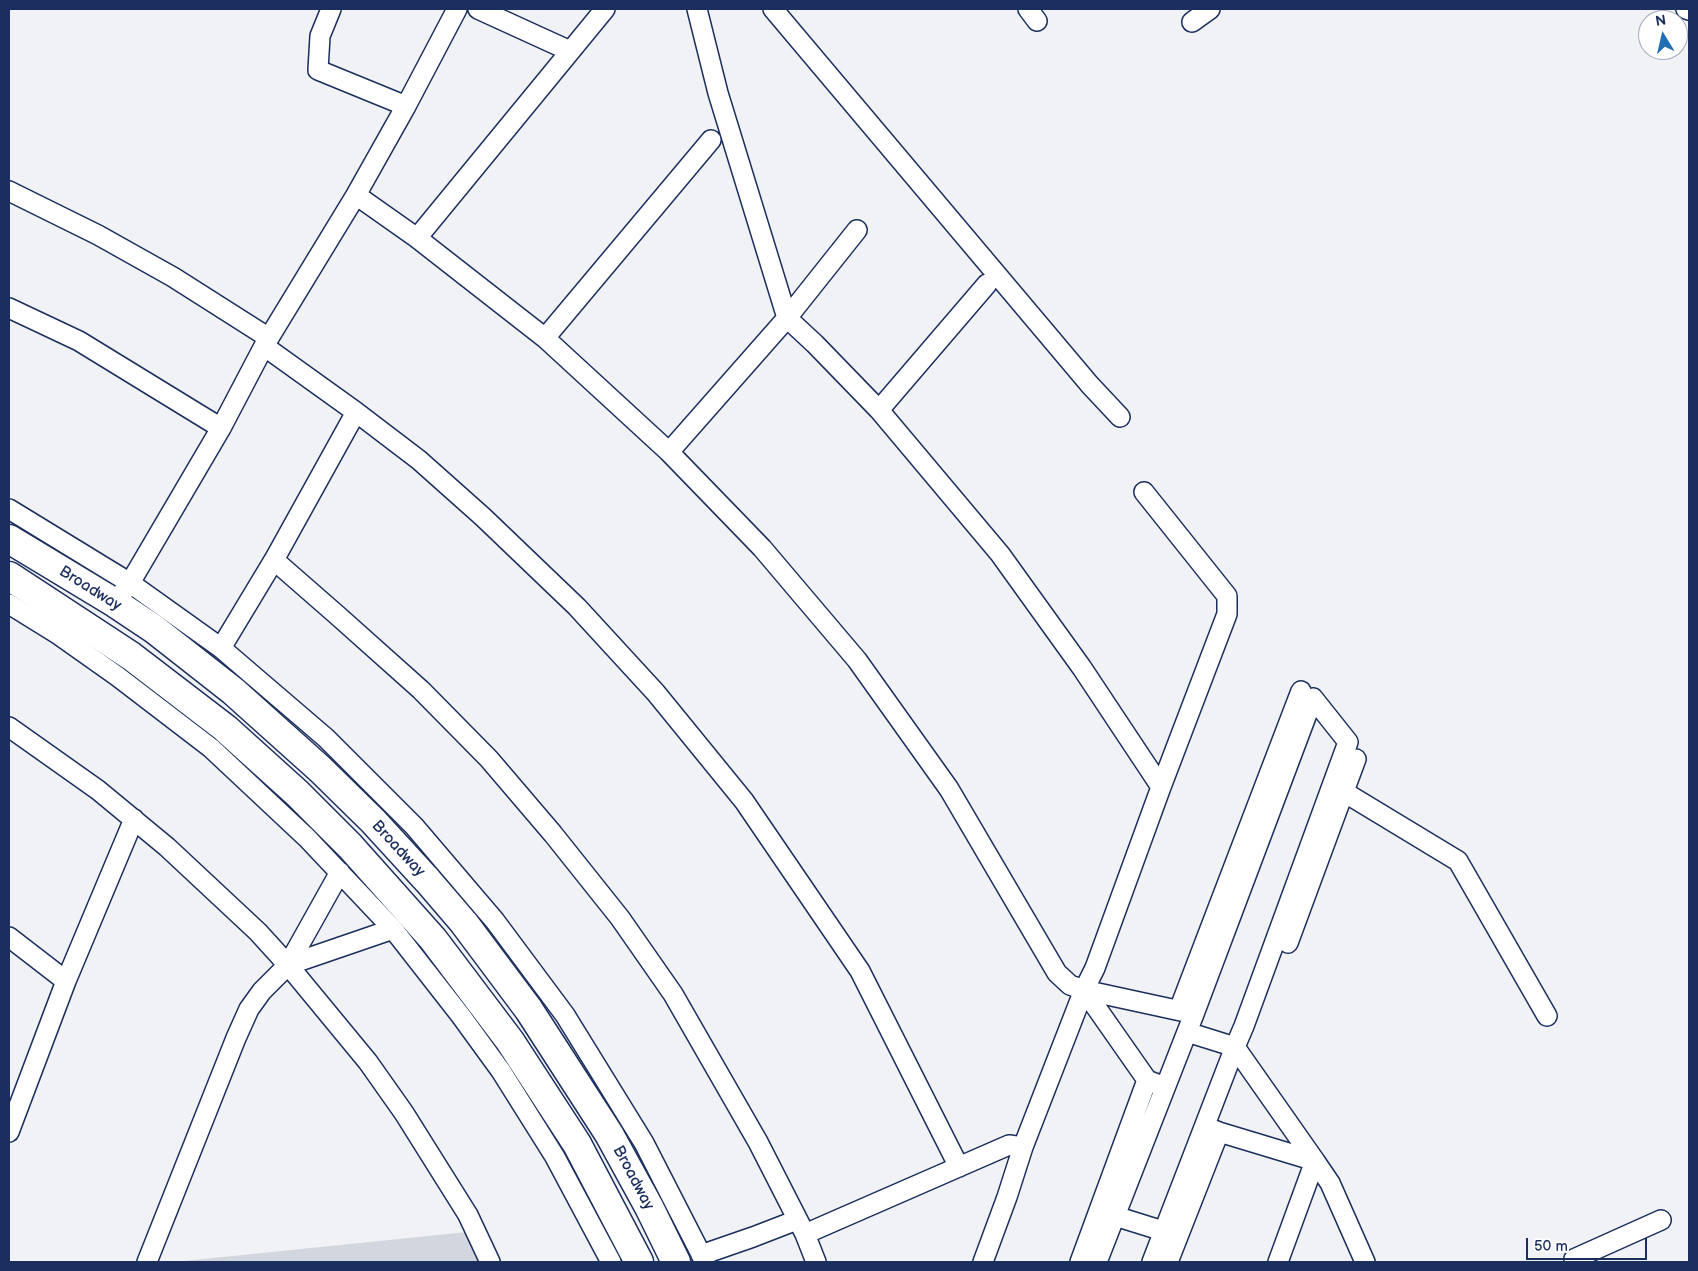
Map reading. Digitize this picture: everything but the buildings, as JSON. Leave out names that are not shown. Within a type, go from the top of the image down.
[{"type":"main road","name":"Broadway","points":[[9,539],[122,593],[154,630],[233,691],[320,769],[373,821],[464,923],[540,1003],[649,1207],[694,1260]]},
{"type":"main road","name":"Broadway","points":[[9,576],[131,656],[225,728],[244,762],[297,793],[350,846],[433,939],[492,1037],[577,1144],[639,1262]]},
{"type":"street","points":[[331,9],[320,36],[318,70],[406,106]]},
{"type":"street","points":[[122,593],[220,428],[266,342],[356,195],[457,9]]},
{"type":"street","points":[[478,9],[570,51]]},
{"type":"street","points":[[417,238],[606,9]]},
{"type":"street","points":[[697,9],[718,93],[787,318],[816,344],[879,410],[1000,554],[1082,668],[1161,787]]},
{"type":"street","points":[[774,9],[1090,385],[1120,417]]},
{"type":"street","points":[[1192,22],[1210,9]]},
{"type":"street","points":[[545,338],[711,140]]},
{"type":"street","points":[[9,191],[115,244],[173,277],[266,342],[419,460],[577,607],[656,693],[744,801],[860,971],[959,1167]]},
{"type":"street","points":[[356,195],[417,238],[545,338],[669,452],[762,548],[857,660],[949,789],[1057,973],[1070,985],[1084,990],[1186,1019],[1235,1048],[1330,1183],[1365,1262]]},
{"type":"street","points":[[669,452],[787,318],[857,230]]},
{"type":"street","points":[[879,410],[987,284]]},
{"type":"street","points":[[9,308],[79,341],[220,428]]},
{"type":"street","points":[[221,648],[274,560],[356,412]]},
{"type":"street","points":[[983,1262],[1008,1197],[1024,1147],[1228,614],[1227,596],[1144,492]]},
{"type":"street","points":[[9,509],[122,593],[221,648],[326,738],[414,826],[495,921],[540,1003]]},
{"type":"street","points":[[274,560],[421,690],[489,759],[553,834],[620,918],[673,994],[758,1142],[801,1227],[816,1262]]},
{"type":"street","points":[[9,604],[59,635],[185,727],[244,762],[301,831],[394,929],[492,1037],[501,1070],[555,1157],[611,1262]]},
{"type":"street","points":[[1097,1262],[1165,1087],[1186,1019],[1307,695],[1348,742],[1235,1048],[1212,1129],[1168,1262]]},
{"type":"street","points":[[9,727],[98,790],[134,819],[258,932],[288,965],[368,1062],[404,1112],[468,1215],[490,1262]]},
{"type":"street","points":[[1244,1026],[1256,1029],[1356,759]]},
{"type":"street","points":[[1344,792],[1458,861],[1547,1016]]},
{"type":"street","points":[[9,1132],[66,981],[134,819]]},
{"type":"street","points":[[147,1262],[249,1009],[262,991],[288,965],[340,872]]},
{"type":"street","points":[[288,965],[394,929]]},
{"type":"street","points":[[9,937],[66,981]]},
{"type":"street","points":[[1084,990],[1147,1080],[1165,1087]]},
{"type":"street","points":[[1080,1262],[1147,1080]]},
{"type":"street","points":[[1212,1129],[1315,1161]]},
{"type":"street","points":[[1152,1262],[1163,1231],[1212,1129]]},
{"type":"street","points":[[694,1260],[753,1237],[801,1227],[1009,1146],[1024,1147]]},
{"type":"street","points":[[1278,1262],[1315,1161]]},
{"type":"street","points":[[1114,1216],[1163,1231]]},
{"type":"street","points":[[1572,1261],[1661,1220]]},
{"type":"shaded area","points":[[467,1232],[479,1262],[174,1262]]}]
